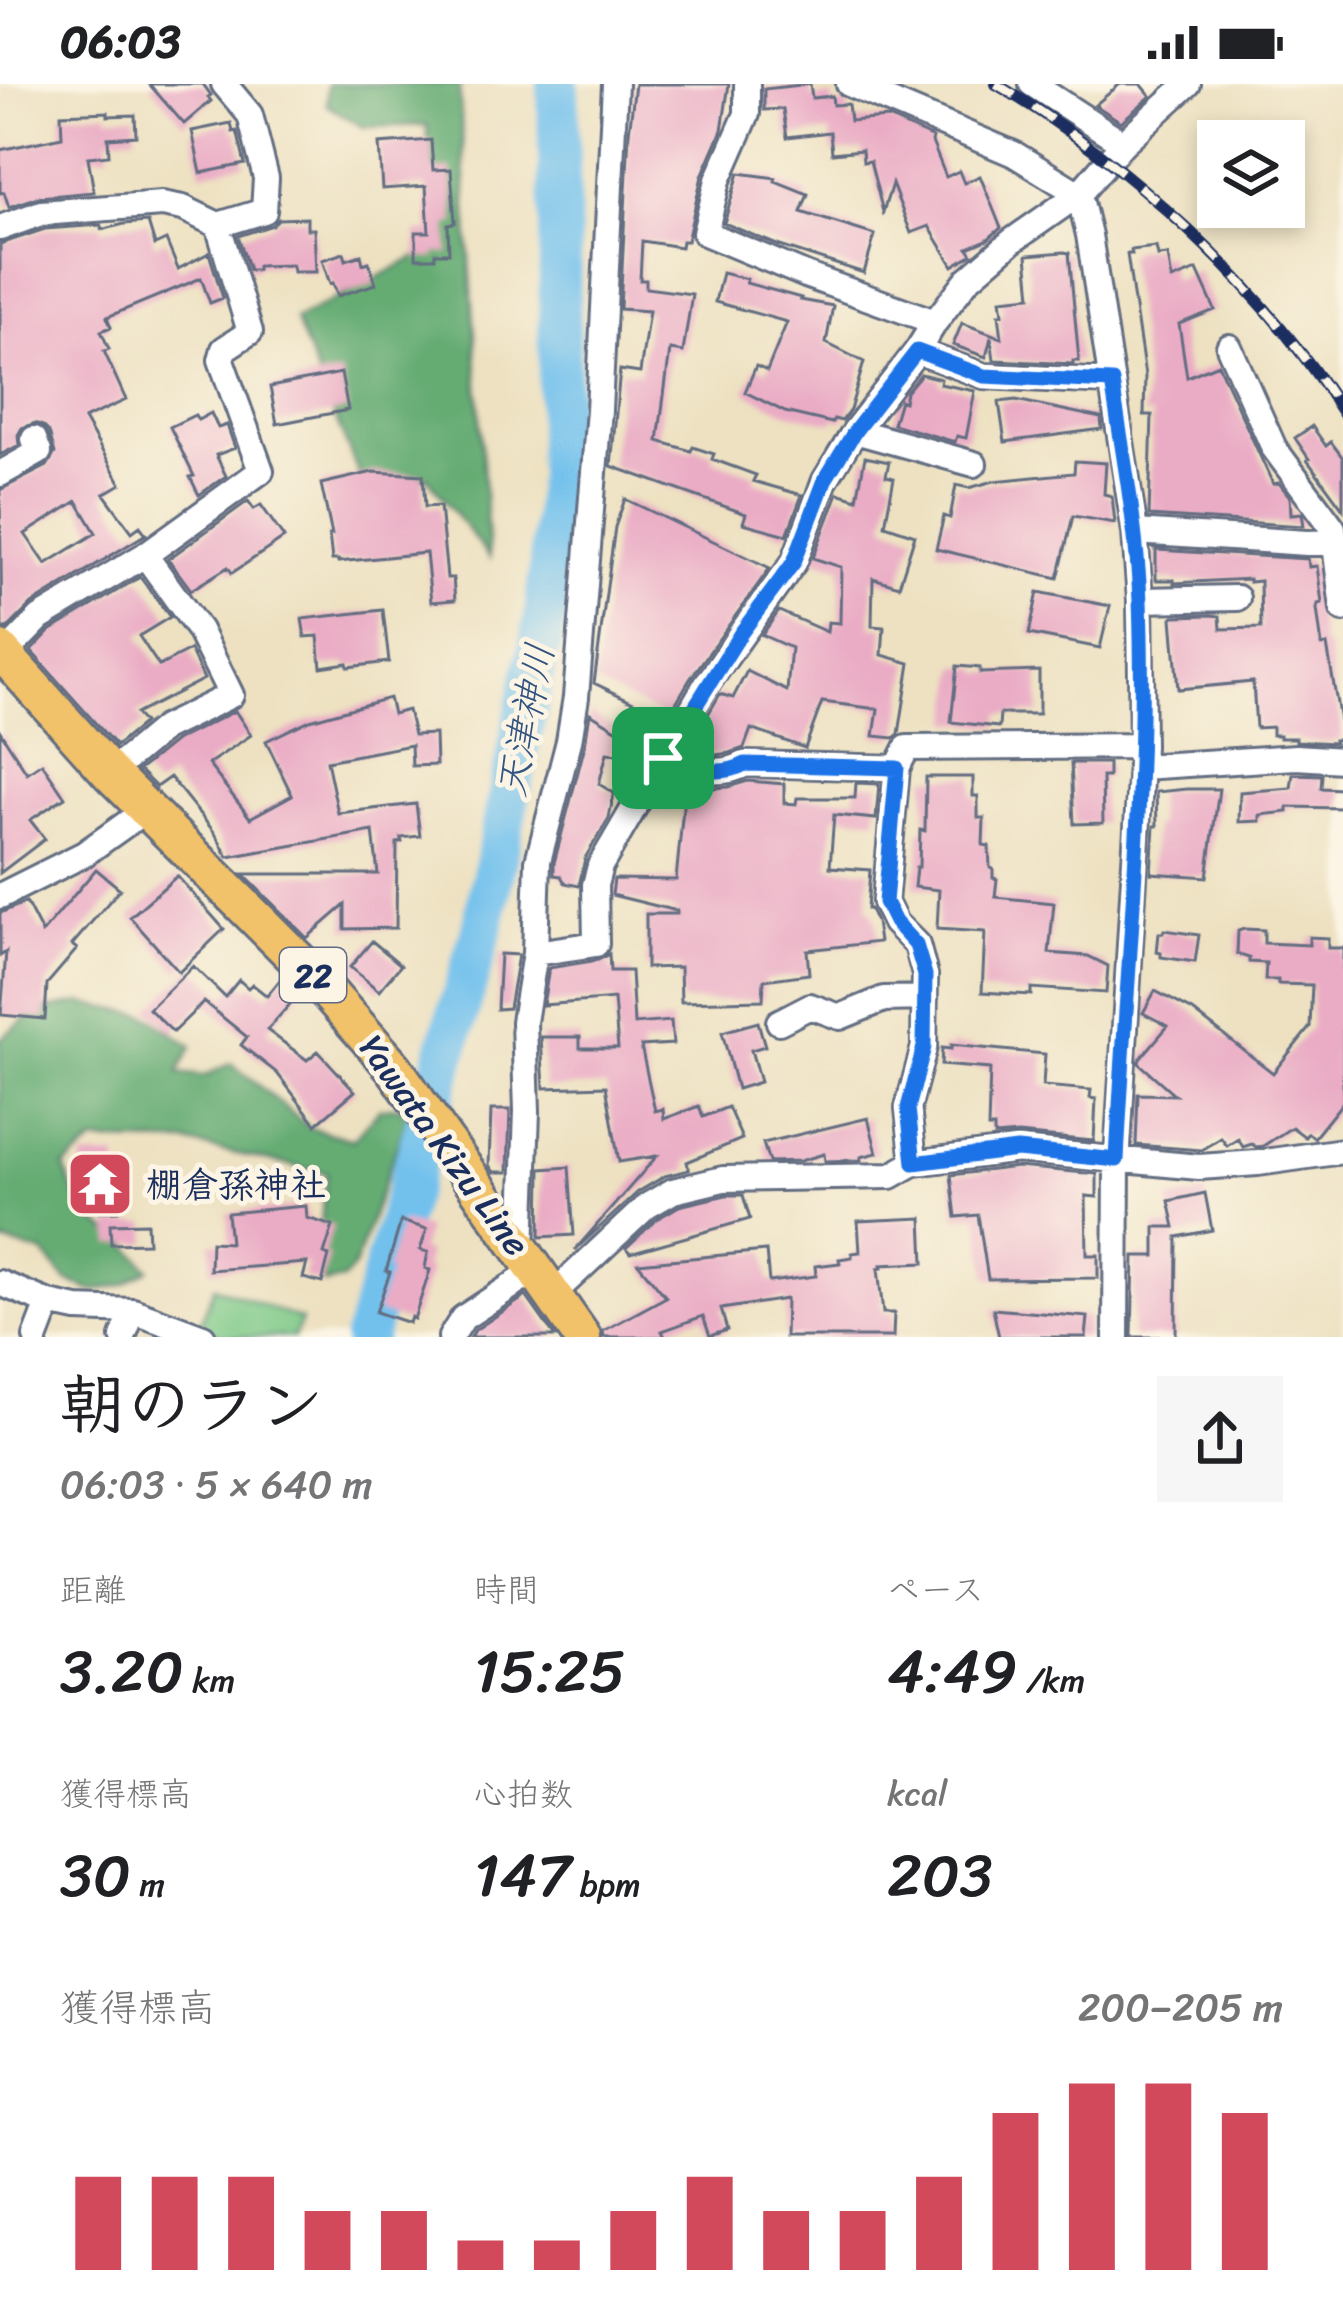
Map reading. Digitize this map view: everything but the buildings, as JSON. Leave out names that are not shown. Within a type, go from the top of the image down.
[{"type":"main road","name":"Yawata Kizu Line","points":[[2,652],[110,773],[310,972],[394,1068],[582,1337]]},
{"type":"street","points":[[0,228],[41,213],[162,204],[183,208],[218,225],[264,212],[266,178],[250,115],[224,84]]},
{"type":"street","points":[[537,1271],[524,1022],[535,953],[538,861],[569,741],[582,626],[599,410],[615,84]]},
{"type":"street","points":[[747,84],[746,114],[718,180],[705,233],[935,322]]},
{"type":"street","points":[[849,84],[1014,154],[1079,194],[1089,235],[1135,532],[1140,599],[1142,756],[1117,1160],[1116,1337]]},
{"type":"street","points":[[1032,84],[1124,143]]},
{"type":"street","points":[[535,953],[596,944],[595,886],[600,866],[741,633],[794,562],[825,480],[855,431],[935,322],[967,280],[1079,194],[1124,143],[1188,84]]},
{"type":"street","points":[[2,652],[40,618],[145,555],[261,472],[221,360],[224,349],[250,332],[218,225]]},
{"type":"street","points":[[1229,347],[1274,448],[1333,528],[1339,542],[1343,609]]},
{"type":"street","points":[[917,351],[984,376],[1112,382]]},
{"type":"street","points":[[855,431],[974,464]]},
{"type":"street","points":[[0,474],[39,452],[34,439]]},
{"type":"street","points":[[1135,532],[1339,542]]},
{"type":"street","points":[[110,773],[164,728],[231,695],[199,630],[145,555]]},
{"type":"street","points":[[1140,599],[1237,598]]},
{"type":"street","points":[[914,1163],[908,1108],[924,1047],[925,975],[916,945],[885,902],[897,768],[907,748],[1343,760]]},
{"type":"street","points":[[663,758],[701,771],[735,770],[745,764],[897,768]]},
{"type":"street","points":[[0,896],[84,854],[147,809]]},
{"type":"street","points":[[779,1022],[810,1006],[840,1017],[884,999],[925,998]]},
{"type":"street","points":[[451,1337],[464,1318],[647,1206],[673,1191],[723,1179],[891,1176],[914,1163],[1017,1150],[1199,1167],[1343,1151]]},
{"type":"street","points":[[0,1283],[76,1310],[134,1311],[203,1337]]},
{"type":"street","points":[[36,1337],[49,1303]]},
{"type":"street","points":[[123,1337],[134,1311]]},
{"type":"green space","points":[[327,84],[459,84],[489,558],[428,478],[360,477],[295,320],[438,246],[427,125],[363,127],[327,105]]},
{"type":"green space","points":[[81,1003],[146,1015],[192,1046],[178,1073],[205,1076],[231,1063],[310,1128],[353,1140],[379,1109],[399,1106],[407,1118],[354,1267],[343,1280],[323,1284],[319,1238],[327,1173],[186,1143],[94,1142],[64,1167],[82,1212],[128,1245],[149,1269],[124,1285],[92,1291],[66,1280],[43,1253],[0,1241],[0,1039],[36,1011]]},
{"type":"green space","points":[[214,1286],[301,1320],[294,1337],[223,1337],[199,1328]]},
{"type":"waterway","name":"天津神川","points":[[365,1337],[482,929],[545,618],[558,474],[558,84]]},
{"type":"railway","points":[[996,84],[1093,150],[1188,229],[1273,319],[1343,413]]},
{"type":"place","name":"棚倉孫神社","points":[[100,1184]]},
{"type":"route","points":[[917,351],[984,376],[1112,382],[1135,532],[1142,746],[1117,1160],[1017,1150],[914,1163],[908,1108],[924,1047],[925,975],[916,945],[885,902],[897,768],[745,764],[735,770],[701,771],[663,758],[704,688],[794,562],[825,480],[855,431],[917,351]]}]
